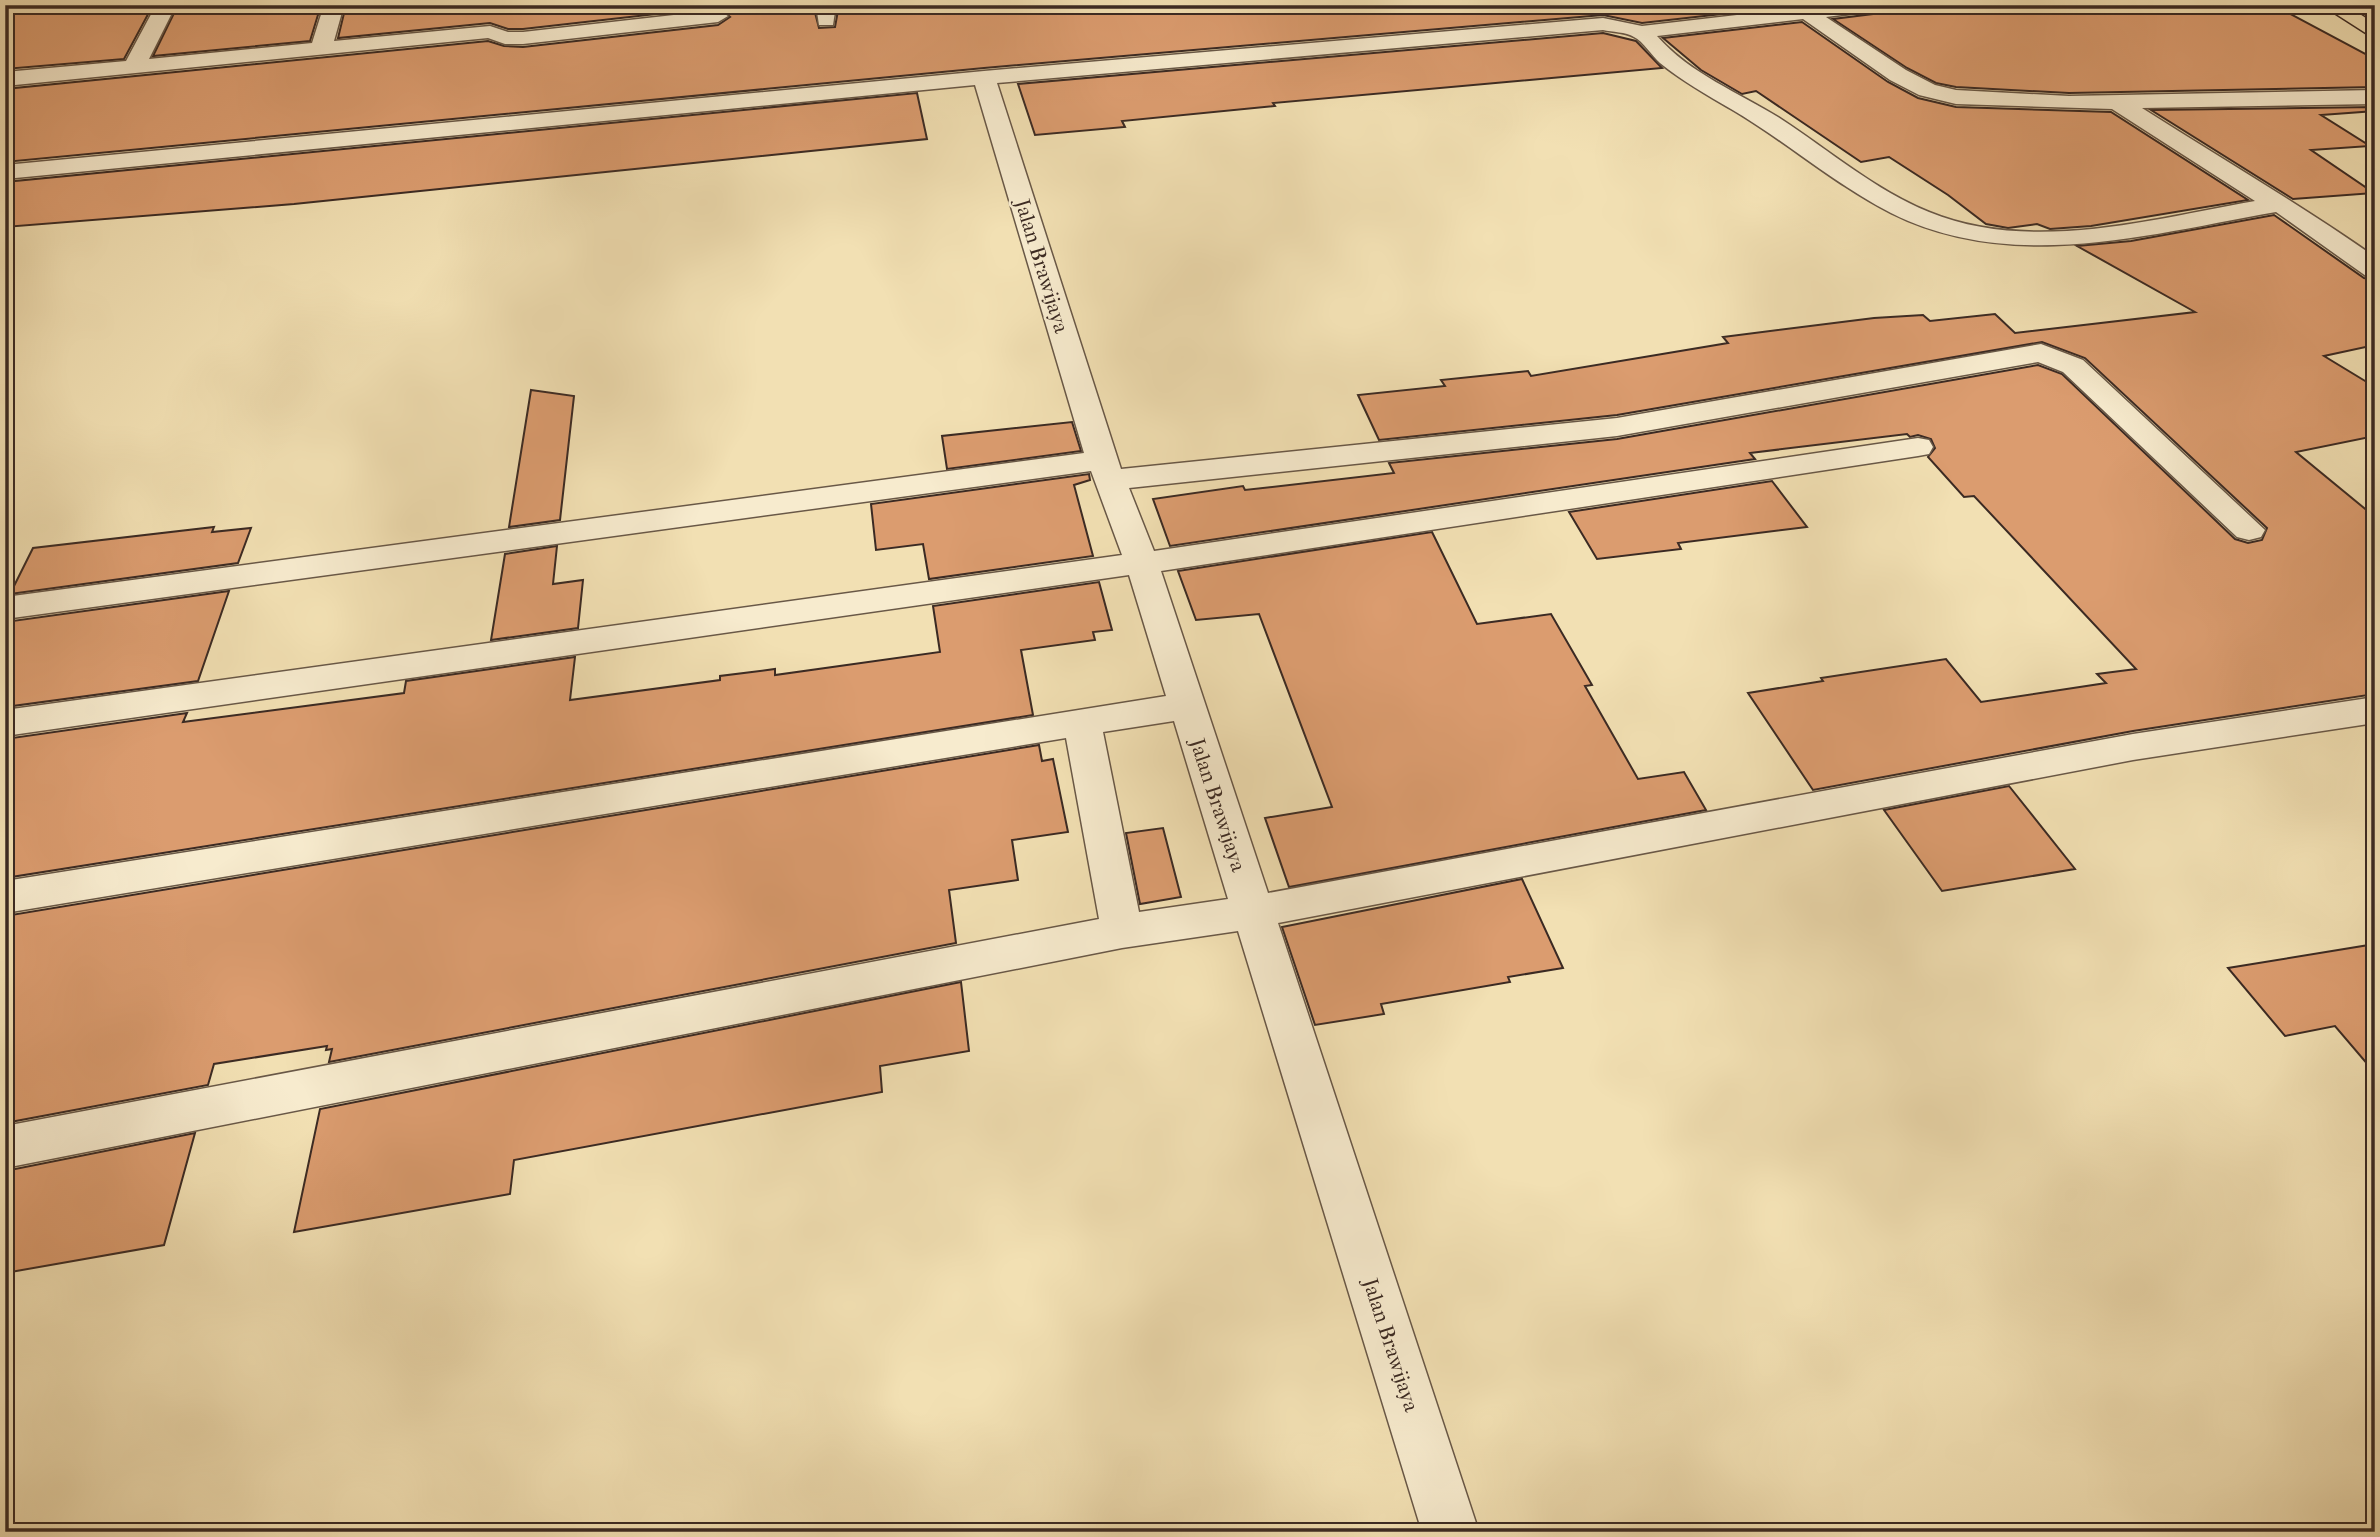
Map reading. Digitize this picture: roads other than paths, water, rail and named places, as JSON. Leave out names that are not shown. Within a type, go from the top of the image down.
[{"type":"highway","points":[[2332,5],[2375,33]]},
{"type":"street","points":[[133,68],[166,5]]},
{"type":"street","points":[[321,48],[334,5]]},
{"type":"street","points":[[490,32],[492,5]]},
{"type":"street","points":[[1582,5],[1604,24]]},
{"type":"street","points":[[5,172],[984,78],[1604,24],[1642,32],[1802,9],[1873,5]]},
{"type":"street","points":[[1802,9],[1898,75],[1927,90],[1956,97],[2007,102],[2375,97]]},
{"type":"street","points":[[5,79],[490,32],[505,38],[523,38],[719,16]]},
{"type":"street","points":[[1642,32],[1653,47],[1687,71],[1873,191],[1906,211],[1944,227],[1987,235],[2083,235],[2279,204]]},
{"type":"street","name":"Jalan Brawijaya","points":[[984,78],[1106,470],[1142,563],[1185,706],[1451,1532]]},
{"type":"street","points":[[2117,102],[2279,204],[2360,260]]},
{"type":"street","points":[[5,608],[1106,470],[1616,427],[2041,353],[2073,366],[2249,530]]},
{"type":"street","points":[[5,723],[1142,563],[1918,447]]},
{"type":"street","points":[[5,897],[1185,706]]},
{"type":"street","points":[[5,1147],[1122,931],[1252,912],[2120,749],[2375,710]]},
{"type":"street","points":[[1082,723],[1122,931]]}]
